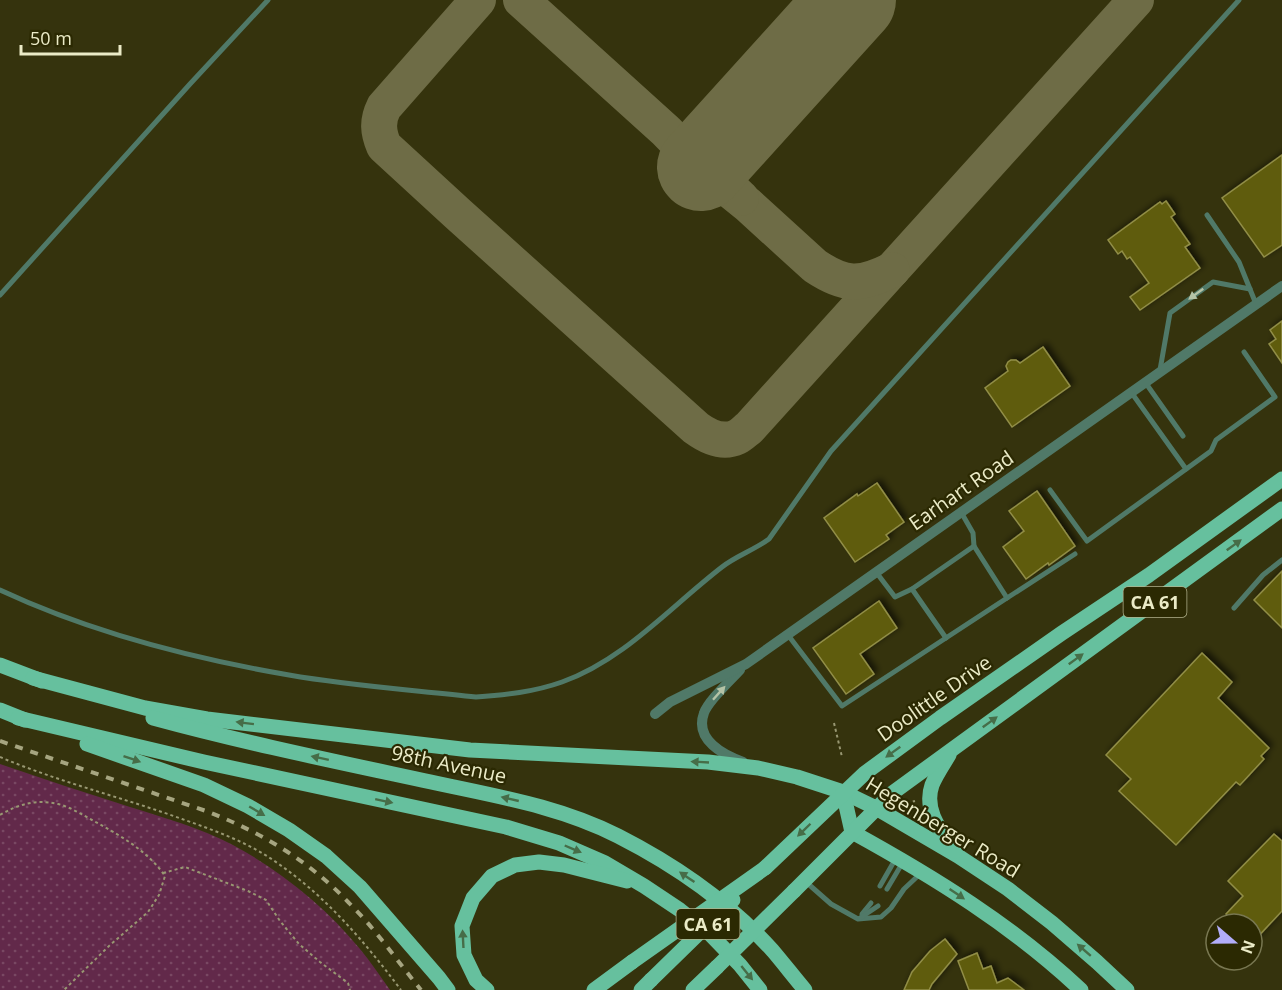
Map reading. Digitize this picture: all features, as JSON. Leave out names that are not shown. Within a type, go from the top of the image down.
[{"type":"main road","name":"Doolittle Drive","points":[[646,985],[865,773],[940,718],[1149,575],[1282,479]]},
{"type":"main road","name":"CA 61","points":[[693,990],[891,794],[1282,509]]},
{"type":"main road","points":[[0,665],[33,678],[145,708],[207,718],[470,750],[708,762],[758,768],[797,777],[843,792]]},
{"type":"main road","name":"98th Avenue","points":[[33,678],[145,716],[211,734],[565,813],[616,835],[661,859],[702,887],[773,951],[805,990]]},
{"type":"main road","points":[[0,710],[204,785],[248,806],[289,830],[326,856],[360,887],[448,990]]},
{"type":"main road","points":[[18,718],[204,762],[506,827],[559,843],[604,862],[680,910],[710,934],[760,990]]},
{"type":"main road","points":[[952,750],[932,786],[929,800],[932,816],[958,856]]},
{"type":"main road","name":"Hegenberger Road","points":[[843,792],[876,808],[958,856],[1008,889],[1052,923],[1127,990]]},
{"type":"main road","name":"Hegenberger Road","points":[[843,792],[852,832]]},
{"type":"main road","points":[[852,832],[922,872],[988,915],[1081,990]]},
{"type":"main road","points":[[487,990],[476,980],[464,955],[462,926],[473,898],[492,876],[514,865],[539,862],[644,886]]},
{"type":"main road","points":[[594,990],[765,868]]},
{"type":"street","name":"Earhart Road","points":[[655,714],[670,702],[746,664],[1282,286]]},
{"type":"street","points":[[746,664],[710,702],[704,713],[702,726],[708,741],[720,752],[758,768]]},
{"type":"lane","points":[[0,295],[268,0]]},
{"type":"lane","points":[[0,591],[99,630],[167,650],[291,676],[476,697],[531,691],[589,671],[640,635],[724,566],[769,539],[831,451],[1239,0]]},
{"type":"lane","points":[[1207,215],[1239,262],[1256,304]]},
{"type":"lane","points":[[1160,371],[1170,313],[1213,282],[1250,289]]},
{"type":"lane","points":[[1050,490],[1087,541],[1211,451],[1216,440],[1275,397],[1244,352]]},
{"type":"lane","points":[[1145,382],[1183,436]]},
{"type":"lane","points":[[1131,392],[1186,469]]},
{"type":"lane","points":[[961,512],[973,533],[974,546],[1007,598]]},
{"type":"lane","points":[[876,572],[895,597],[912,589],[974,546]]},
{"type":"lane","points":[[788,634],[842,706],[1075,554]]},
{"type":"lane","points":[[1234,608],[1263,575],[1282,560]]},
{"type":"lane","points":[[912,589],[946,638]]},
{"type":"lane","points":[[880,886],[900,859]]},
{"type":"lane","points":[[887,890],[900,859]]},
{"type":"lane","points":[[799,886],[858,919],[881,917],[891,908],[904,889],[922,872]]},
{"type":"lane","points":[[858,919],[871,903]]},
{"type":"lane","points":[[858,919],[878,906]]},
{"type":"path","points":[[834,723],[842,757]]},
{"type":"path","points":[[0,757],[31,770],[214,830],[272,859],[338,914],[369,948],[401,990]]},
{"type":"path","points":[[907,798],[913,801]]},
{"type":"path","points":[[907,803],[920,799]]},
{"type":"path","points":[[0,814],[22,804],[38,802],[58,804],[116,832],[141,849],[159,866],[165,876],[159,895],[148,912],[64,990]]},
{"type":"path","points":[[163,873],[185,867],[266,900],[299,944],[348,983],[350,990]]},
{"type":"shaded area","points":[[0,764],[196,828],[251,855],[318,904],[364,954],[390,990],[0,990]]},
{"type":"building","points":[[1282,155],[1282,245],[1264,257],[1222,198]]},
{"type":"building","points":[[1166,201],[1175,214],[1171,217],[1190,244],[1185,247],[1200,268],[1140,310],[1130,297],[1149,283],[1130,257],[1127,259],[1122,251],[1118,254],[1108,240],[1160,202],[1162,204]]},
{"type":"building","points":[[1282,321],[1282,363],[1269,344],[1276,339],[1270,330]]},
{"type":"building","points":[[1043,347],[1070,386],[1012,427],[985,388],[1008,371],[1006,366],[1008,362],[1016,360],[1020,363]]},
{"type":"building","points":[[877,483],[904,522],[886,535],[889,539],[855,562],[824,518],[857,494],[858,496]]},
{"type":"building","points":[[1037,491],[1075,546],[1026,579],[1003,547],[1024,531],[1009,511]]},
{"type":"building","points":[[1282,571],[1282,628],[1254,600]]},
{"type":"building","points":[[879,601],[897,628],[860,654],[874,674],[846,694],[813,648]]},
{"type":"building","points":[[1202,653],[1232,682],[1218,698],[1269,748],[1261,756],[1264,759],[1240,785],[1236,782],[1176,845],[1119,791],[1131,779],[1106,755]]},
{"type":"building","points":[[1274,834],[1282,841],[1282,911],[1264,930],[1264,912],[1228,912],[1243,896],[1228,881]]},
{"type":"building","points":[[945,939],[957,954],[929,990],[904,990],[912,972],[930,951]]},
{"type":"building","points":[[977,953],[983,969],[991,966],[997,983],[1008,978],[1024,990],[969,990],[958,961]]},
{"type":"taxiway","points":[[478,0],[384,107],[379,126],[384,146],[696,428],[710,436],[726,440],[737,437],[749,428],[1136,0]]},
{"type":"taxiway","points":[[521,0],[666,131],[701,167],[748,205],[815,266],[835,277],[853,282],[871,279],[892,270]]},
{"type":"taxiway","points":[[740,124],[727,153],[724,169],[728,184],[741,198]]},
{"type":"runway","points":[[701,167],[852,0]]},
{"type":"railway","points":[[0,741],[206,811],[266,839],[302,862],[336,889],[370,925],[421,990]]}]
